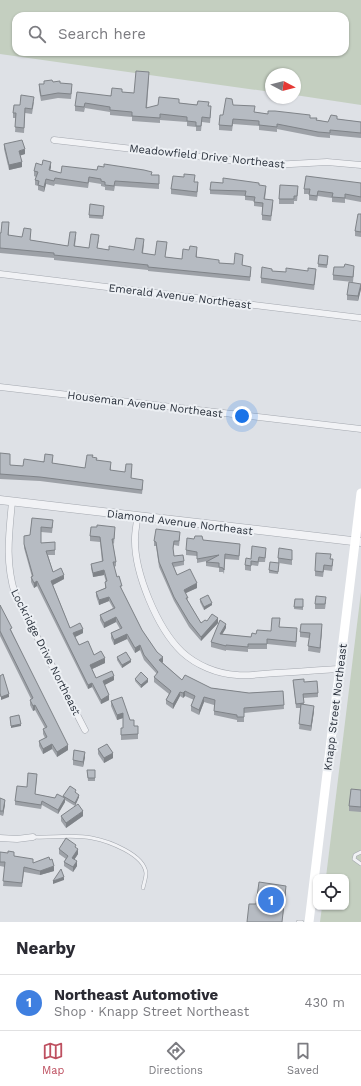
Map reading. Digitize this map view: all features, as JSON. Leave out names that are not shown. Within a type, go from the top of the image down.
[{"type":"main road","name":"Knapp Street Northeast","points":[[309,922],[340,668],[358,542],[361,493]]},
{"type":"street","name":"Meadowfield Drive Northeast","points":[[54,140],[273,165],[327,162],[361,165]]},
{"type":"street","name":"Emerald Avenue Northeast","points":[[0,274],[361,318]]},
{"type":"street","name":"Houseman Avenue Northeast","points":[[0,387],[361,429]]},
{"type":"street","name":"Diamond Avenue Northeast","points":[[0,500],[358,542]]},
{"type":"street","name":"Lockridge Drive Northeast","points":[[12,502],[7,552],[15,594],[85,730]]},
{"type":"street","points":[[138,517],[135,539],[139,568],[147,595],[167,634],[181,651],[190,658],[200,665],[236,676],[340,668]]},
{"type":"street","points":[[0,838],[17,839],[33,837]]},
{"type":"lane","points":[[33,837],[92,838],[120,848],[135,855],[144,867],[146,873],[143,888]]},
{"type":"lane","points":[[361,852],[355,855],[354,859],[361,864]]},
{"type":"green space","points":[[0,0],[361,0],[361,105],[301,96],[301,68],[265,68],[265,91],[14,56],[349,56],[349,12],[12,12],[12,56],[0,54]]},
{"type":"green space","points":[[361,592],[361,922],[320,922],[322,910],[349,910],[349,874],[326,874]]},
{"type":"building","points":[[136,71],[149,72],[146,108],[158,105],[159,97],[179,99],[179,103],[197,105],[198,101],[209,102],[208,106],[211,106],[210,118],[202,117],[201,126],[196,126],[196,122],[187,121],[187,117],[160,114],[160,118],[132,116],[132,112],[110,110],[110,107],[85,103],[84,107],[75,106],[77,92],[111,96],[112,88],[122,89],[122,92],[134,93]]},
{"type":"building","points":[[52,80],[53,82],[60,81],[60,83],[72,84],[71,94],[58,93],[41,96],[39,84],[44,84],[44,81]]},
{"type":"building","points":[[21,95],[34,97],[32,109],[25,108],[24,128],[15,127],[16,113],[13,113],[14,105],[20,105]]},
{"type":"building","points":[[226,98],[232,99],[233,105],[255,106],[254,112],[268,114],[268,111],[275,111],[310,115],[310,118],[317,118],[316,120],[328,122],[331,115],[337,116],[337,119],[361,122],[361,133],[330,130],[330,133],[318,132],[277,124],[277,127],[259,125],[259,121],[233,119],[232,126],[219,125],[220,115],[223,115]]},
{"type":"building","points":[[22,140],[25,149],[19,151],[22,162],[9,165],[4,144]]},
{"type":"building","points":[[43,160],[51,162],[49,170],[61,173],[62,166],[97,170],[98,166],[104,167],[104,164],[144,170],[152,172],[151,175],[159,175],[159,184],[115,181],[114,186],[105,185],[105,182],[101,181],[101,179],[89,177],[88,183],[55,178],[54,181],[46,179],[44,187],[38,185],[39,181],[35,180],[38,172],[34,171],[36,163],[42,165]]},
{"type":"building","points":[[184,174],[195,175],[194,182],[198,182],[197,192],[171,189],[173,176],[184,177]]},
{"type":"building","points":[[306,176],[361,183],[361,197],[345,194],[345,198],[332,197],[333,193],[318,191],[317,196],[309,195],[310,189],[304,189]]},
{"type":"building","points":[[223,178],[259,183],[259,185],[266,186],[264,199],[273,200],[271,216],[262,215],[263,203],[254,202],[255,197],[245,196],[246,191],[210,190],[211,182],[223,183]]},
{"type":"building","points":[[280,185],[298,186],[297,196],[294,196],[294,199],[279,199]]},
{"type":"building","points":[[90,204],[104,206],[103,216],[89,215]]},
{"type":"building","points":[[358,214],[361,214],[361,232],[355,231]]},
{"type":"building","points":[[2,222],[9,222],[8,235],[22,237],[24,228],[31,229],[30,240],[68,246],[70,232],[76,232],[74,246],[89,248],[91,234],[99,235],[97,248],[109,250],[109,246],[134,250],[136,238],[144,239],[142,253],[155,255],[157,241],[167,242],[165,257],[182,259],[183,249],[189,250],[190,246],[197,247],[196,257],[219,260],[219,263],[234,264],[235,253],[243,255],[242,265],[251,267],[250,277],[148,267],[148,265],[0,248]]},
{"type":"building","points":[[319,255],[328,256],[327,265],[318,264]]},
{"type":"building","points":[[345,264],[354,266],[353,277],[333,275],[334,267],[344,267]]},
{"type":"building","points":[[262,267],[272,269],[272,271],[286,272],[286,268],[308,271],[308,268],[316,269],[314,285],[261,278]]},
{"type":"building","points":[[349,282],[361,284],[358,296],[347,295]]},
{"type":"building","points":[[0,453],[10,454],[10,465],[23,466],[24,459],[44,462],[45,454],[53,455],[52,463],[85,468],[87,455],[93,455],[92,457],[97,458],[96,460],[111,462],[110,470],[125,472],[126,464],[132,464],[131,478],[143,480],[142,490],[40,477],[0,474]]},
{"type":"building","points":[[32,518],[53,520],[52,528],[41,527],[41,543],[55,542],[55,550],[46,551],[53,572],[61,568],[64,575],[51,581],[70,628],[80,623],[83,629],[73,633],[79,645],[88,641],[94,655],[101,651],[105,658],[90,665],[96,678],[112,671],[114,676],[103,681],[109,695],[101,700],[92,683],[88,685],[37,581],[34,583],[31,577],[33,576],[24,544],[24,536],[30,535]]},
{"type":"building","points":[[97,525],[115,527],[114,539],[112,539],[116,562],[113,562],[117,577],[119,576],[122,586],[120,586],[142,630],[157,652],[163,657],[159,660],[182,680],[185,675],[211,688],[249,693],[283,691],[284,705],[244,708],[244,717],[237,717],[237,715],[214,711],[215,700],[204,697],[199,710],[191,706],[195,696],[185,691],[183,693],[180,692],[173,704],[166,700],[171,691],[154,677],[158,672],[144,655],[140,645],[135,648],[127,634],[114,640],[111,633],[122,628],[116,617],[104,623],[100,615],[115,608],[109,597],[99,600],[96,592],[106,588],[105,582],[107,581],[104,570],[93,573],[91,564],[103,561],[100,537],[90,536],[91,527],[97,527]]},
{"type":"building","points":[[156,529],[180,532],[179,541],[174,541],[174,556],[183,555],[184,561],[172,563],[177,575],[190,569],[197,583],[184,590],[188,598],[186,598],[201,623],[205,620],[207,621],[212,614],[218,618],[201,637],[189,622],[174,597],[159,562],[156,542],[154,541]]},
{"type":"building","points":[[195,536],[202,536],[203,540],[240,544],[239,556],[225,554],[224,570],[223,568],[219,567],[219,563],[206,562],[219,555],[197,559],[197,552],[186,550],[187,538],[194,539]]},
{"type":"building","points":[[252,546],[266,548],[265,558],[259,557],[258,562],[251,561],[251,566],[245,565],[246,558],[251,559]]},
{"type":"building","points":[[279,548],[292,550],[292,560],[278,558]]},
{"type":"building","points":[[316,553],[331,554],[330,559],[333,559],[332,566],[324,565],[323,572],[315,571]]},
{"type":"building","points":[[270,562],[279,563],[278,572],[269,570]]},
{"type":"building","points":[[208,595],[212,603],[204,607],[200,599]]},
{"type":"building","points":[[316,596],[326,597],[325,604],[315,604]]},
{"type":"building","points":[[295,599],[303,599],[303,607],[294,607]]},
{"type":"building","points":[[0,605],[12,628],[10,629],[68,745],[57,752],[52,744],[43,749],[39,741],[47,737],[43,729],[47,727],[35,705],[33,706],[30,700],[33,698],[0,631]]},
{"type":"building","points":[[272,618],[280,618],[279,627],[297,628],[296,642],[267,639],[267,644],[248,644],[248,647],[226,646],[211,642],[220,620],[226,624],[220,634],[251,637],[252,633],[256,634],[257,630],[271,631]]},
{"type":"building","points":[[301,624],[322,624],[320,648],[308,646],[310,633],[300,632]]},
{"type":"building","points":[[126,652],[131,660],[122,665],[117,657]]},
{"type":"building","points":[[141,672],[148,679],[141,685],[135,679]]},
{"type":"building","points":[[3,674],[9,694],[1,697],[0,676]]},
{"type":"building","points":[[304,679],[304,682],[317,681],[318,693],[303,694],[304,703],[296,704],[293,680]]},
{"type":"building","points":[[122,697],[130,720],[134,720],[134,726],[138,726],[138,734],[121,735],[121,728],[123,728],[123,713],[117,715],[111,701]]},
{"type":"building","points":[[301,704],[314,706],[311,726],[299,724]]},
{"type":"building","points":[[19,715],[21,724],[11,726],[10,717]]},
{"type":"building","points":[[107,744],[113,753],[104,758],[98,749]]},
{"type":"building","points":[[74,750],[85,752],[83,762],[73,760]]},
{"type":"building","points":[[87,770],[95,770],[95,778],[88,778]]},
{"type":"building","points":[[28,773],[37,774],[35,794],[55,798],[57,794],[65,798],[58,810],[42,801],[41,805],[15,801],[17,786],[27,787]]},
{"type":"building","points":[[70,786],[76,790],[75,792],[79,795],[75,803],[63,796]]},
{"type":"building","points":[[351,789],[361,790],[361,807],[349,806]]},
{"type":"building","points":[[0,798],[5,800],[3,811],[0,811]]},
{"type":"building","points":[[78,804],[83,811],[66,823],[61,816]]},
{"type":"building","points":[[66,838],[76,845],[75,847],[78,849],[72,858],[77,861],[73,867],[64,862],[68,856],[59,849]]},
{"type":"building","points":[[8,851],[14,852],[14,856],[33,859],[33,863],[49,857],[50,860],[52,859],[54,866],[40,871],[24,867],[22,883],[3,881],[5,862],[0,862],[0,852],[8,853]]},
{"type":"building","points":[[61,869],[64,877],[53,881]]},
{"type":"building","points":[[259,882],[286,886],[282,922],[247,922],[249,904],[256,904]]},
{"type":"place","name":"Northeast Automotive","points":[[271,900]]}]
